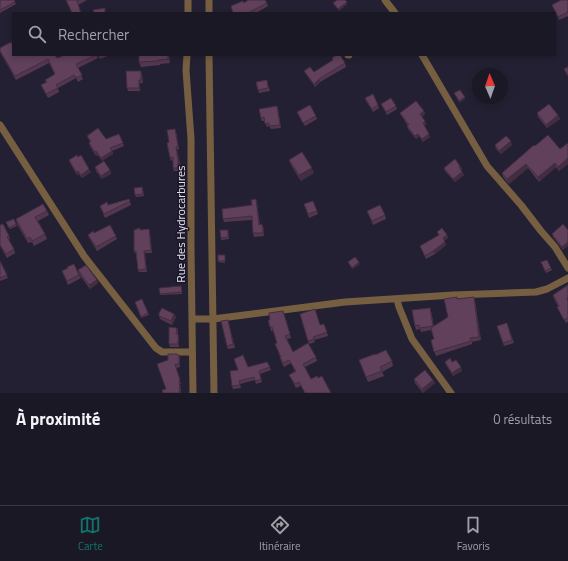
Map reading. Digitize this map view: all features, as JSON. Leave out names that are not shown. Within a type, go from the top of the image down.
[{"type":"street","points":[[188,0],[188,12]]},
{"type":"street","points":[[209,0],[209,12]]},
{"type":"street","points":[[385,0],[394,12]]},
{"type":"street","name":"Rue des Hydrocarbures","points":[[187,56],[186,70],[191,138],[193,393]]},
{"type":"street","points":[[209,56],[214,393]]},
{"type":"street","points":[[423,56],[487,166],[555,247],[568,268]]},
{"type":"street","points":[[0,125],[84,256],[156,348],[162,352],[192,352]]},
{"type":"street","points":[[192,319],[213,319],[344,302],[453,295],[536,292],[547,289],[568,278]]},
{"type":"street","points":[[397,299],[412,340],[451,393]]},
{"type":"building","points":[[1,0],[14,0],[15,2],[0,10]]},
{"type":"building","points":[[66,0],[79,0],[77,1],[81,12],[72,12]]},
{"type":"building","points":[[248,0],[265,0],[267,3],[250,12],[233,12],[231,6],[243,1],[244,3]]},
{"type":"building","points":[[337,0],[345,0],[347,2],[338,9],[333,3]]},
{"type":"building","points":[[561,0],[568,0],[568,12],[558,17],[552,5]]},
{"type":"building","points":[[105,8],[105,12],[94,12],[93,10]]},
{"type":"building","points":[[11,42],[12,56],[56,56],[57,58],[62,56],[94,56],[76,64],[82,75],[76,78],[74,75],[56,85],[58,88],[46,94],[41,85],[47,82],[45,80],[55,74],[48,59],[15,76],[0,51],[0,48]]},
{"type":"building","points":[[139,56],[168,56],[168,59],[139,62]]},
{"type":"building","points":[[341,56],[345,63],[319,79],[314,84],[304,71],[310,67],[314,72],[333,60],[332,58]]},
{"type":"building","points":[[568,67],[568,76],[564,69]]},
{"type":"building","points":[[126,71],[141,71],[139,88],[127,88]]},
{"type":"building","points":[[267,80],[268,88],[258,90],[256,82]]},
{"type":"building","points":[[460,90],[465,97],[459,101],[454,93]]},
{"type":"building","points":[[373,94],[378,105],[372,109],[365,98]]},
{"type":"building","points":[[391,98],[396,106],[386,112],[381,104]]},
{"type":"building","points":[[416,101],[424,111],[420,114],[425,121],[423,123],[429,134],[422,139],[418,134],[415,136],[407,126],[409,125],[400,113]]},
{"type":"building","points":[[549,104],[558,115],[546,125],[537,113]]},
{"type":"building","points":[[310,105],[316,116],[303,123],[297,112]]},
{"type":"building","points":[[277,106],[280,125],[269,126],[269,123],[265,124],[264,117],[261,118],[259,109]]},
{"type":"building","points":[[98,128],[106,139],[119,134],[123,143],[110,148],[112,151],[101,158],[89,143],[91,141],[87,136]]},
{"type":"building","points":[[175,129],[178,146],[176,147],[178,168],[173,168],[173,157],[170,158],[167,143],[169,142],[167,130]]},
{"type":"building","points":[[548,135],[560,149],[568,143],[568,158],[558,167],[555,163],[538,177],[526,164],[507,179],[502,173],[534,145],[535,146]]},
{"type":"building","points":[[506,136],[511,141],[499,151],[495,145]]},
{"type":"building","points":[[302,152],[312,168],[299,175],[289,160]]},
{"type":"building","points":[[77,155],[78,157],[81,155],[89,169],[81,175],[78,171],[76,172],[69,160]]},
{"type":"building","points":[[455,159],[462,172],[453,179],[444,168]]},
{"type":"building","points":[[104,161],[110,170],[101,176],[95,167]]},
{"type":"building","points":[[142,187],[143,194],[135,195],[134,188]]},
{"type":"building","points":[[129,199],[130,201],[104,214],[100,206],[107,202],[108,205]]},
{"type":"building","points":[[256,199],[259,225],[262,224],[263,233],[253,233],[252,216],[223,219],[222,209],[252,205],[251,200]]},
{"type":"building","points":[[313,201],[317,211],[308,214],[304,204]]},
{"type":"building","points":[[43,204],[47,211],[35,217],[45,234],[32,241],[30,237],[27,239],[16,219]]},
{"type":"building","points":[[380,205],[385,215],[372,221],[367,211]]},
{"type":"building","points":[[14,219],[16,224],[9,228],[6,222]]},
{"type":"building","points":[[3,224],[9,236],[7,237],[14,249],[6,254],[0,245],[0,225]]},
{"type":"building","points":[[563,224],[568,230],[568,242],[562,247],[552,234]]},
{"type":"building","points":[[110,225],[116,236],[96,247],[88,235],[93,231],[94,233]]},
{"type":"building","points":[[140,228],[140,230],[149,229],[151,250],[144,251],[146,269],[138,270],[136,251],[134,251],[134,230]]},
{"type":"building","points":[[442,228],[447,235],[443,238],[445,242],[425,256],[420,246],[439,235],[437,232]]},
{"type":"building","points":[[220,230],[228,230],[228,237],[221,238]]},
{"type":"building","points":[[218,255],[225,255],[225,261],[218,261]]},
{"type":"building","points":[[355,257],[359,262],[352,268],[348,262]]},
{"type":"building","points":[[547,260],[551,268],[545,271],[541,262]]},
{"type":"building","points":[[0,261],[7,275],[0,278]]},
{"type":"building","points":[[74,264],[79,275],[67,281],[62,271]]},
{"type":"building","points":[[86,265],[97,280],[89,285],[78,270]]},
{"type":"building","points":[[568,285],[568,318],[564,320],[553,295]]},
{"type":"building","points":[[181,286],[182,292],[160,294],[159,288]]},
{"type":"building","points":[[457,297],[457,299],[474,297],[479,337],[470,338],[471,341],[434,352],[431,340],[434,339],[431,328],[448,317],[444,299]]},
{"type":"building","points":[[142,299],[148,313],[141,317],[135,302]]},
{"type":"building","points":[[162,308],[174,314],[171,321],[159,316]]},
{"type":"building","points":[[430,308],[433,326],[420,328],[419,325],[415,326],[412,310]]},
{"type":"building","points":[[315,309],[320,325],[324,324],[327,332],[313,337],[314,339],[308,341],[300,314]]},
{"type":"building","points":[[283,311],[290,334],[285,336],[293,352],[308,343],[316,357],[303,364],[311,379],[317,376],[318,378],[322,376],[331,393],[305,393],[299,382],[295,384],[289,375],[296,371],[289,360],[283,363],[275,344],[277,343],[272,327],[270,327],[268,320],[270,320],[269,313]]},
{"type":"building","points":[[228,320],[233,344],[227,346],[221,321]]},
{"type":"building","points":[[507,323],[512,340],[503,343],[497,326]]},
{"type":"building","points":[[169,327],[177,328],[176,334],[178,334],[178,344],[169,344]]},
{"type":"building","points":[[386,350],[392,361],[380,367],[382,371],[366,377],[359,360]]},
{"type":"building","points":[[168,354],[179,355],[179,364],[175,364],[180,380],[180,393],[163,393],[162,390],[166,389],[157,364],[168,360]]},
{"type":"building","points":[[243,355],[248,367],[267,362],[270,367],[259,371],[261,379],[255,381],[254,377],[239,381],[240,385],[232,386],[230,371],[238,370],[234,359]]},
{"type":"building","points":[[450,358],[452,362],[456,360],[461,367],[452,373],[445,362]]},
{"type":"building","points":[[425,370],[433,380],[422,389],[414,379]]}]
